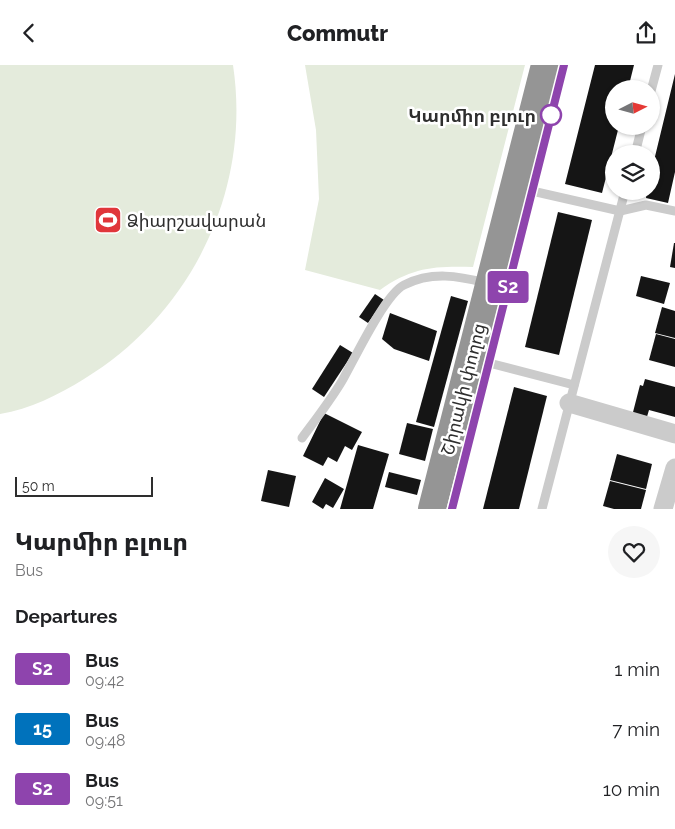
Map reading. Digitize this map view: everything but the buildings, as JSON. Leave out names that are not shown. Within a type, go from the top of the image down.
[{"type":"highway","name":"Շիրակի փողոց","points":[[432,509],[545,65]]},
{"type":"highway","name":"Շիրակի փողոց","points":[[452,509],[564,65]]},
{"type":"street","points":[[569,403],[675,434]]},
{"type":"street","points":[[663,509],[675,467]]},
{"type":"lane","points":[[654,80],[658,65]]},
{"type":"lane","points":[[532,191],[620,211],[646,205],[675,211]]},
{"type":"lane","points":[[542,509],[623,200]]},
{"type":"lane","points":[[302,438],[341,382],[382,311],[402,286],[426,277],[452,275],[490,284]]},
{"type":"lane","points":[[489,363],[574,385]]},
{"type":"green space","name":"Ձիարշավարան","points":[[0,65],[233,65],[236,112],[233,158],[222,202],[206,245],[183,284],[155,320],[122,352],[84,379],[44,401],[0,414]]},
{"type":"green space","points":[[305,65],[525,65],[473,267],[424,269],[392,282],[380,290],[305,270],[319,199],[316,130]]},
{"type":"bus line","name":"Տ2","points":[[452,509],[564,65]]},
{"type":"place","name":"Կարմիր բլուր","points":[[551,115]]},
{"type":"place","name":"Ձիարշավարան","points":[[108,220]]}]
